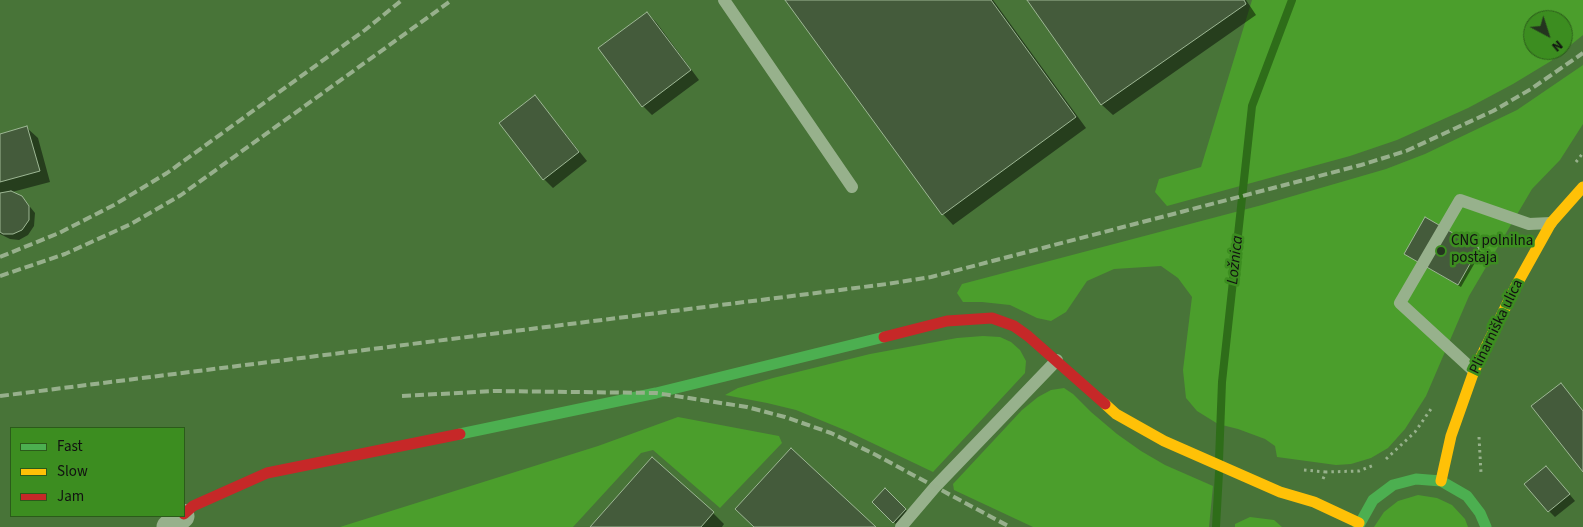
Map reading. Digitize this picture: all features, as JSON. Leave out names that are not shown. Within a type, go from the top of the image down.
[{"type":"street","name":"Plinarniška ulica","points":[[1441,481],[1451,436],[1474,371],[1517,284],[1551,223],[1583,187]]},
{"type":"street","points":[[185,513],[194,506],[267,473],[656,393],[947,321],[992,318],[1014,326],[1028,336],[1116,414],[1164,441],[1280,492],[1314,502],[1359,525],[1372,500],[1393,485],[1416,479],[1441,481],[1467,496],[1480,512],[1486,527]]},
{"type":"street","points":[[169,527],[181,517]]},
{"type":"lane","points":[[724,0],[852,187]]},
{"type":"lane","points":[[1474,371],[1400,303],[1460,200],[1529,224],[1551,223]]},
{"type":"lane","points":[[901,527],[934,487],[1057,360]]},
{"type":"path","points":[[1481,474],[1479,437],[1482,428]]},
{"type":"green space","points":[[1252,0],[1583,0],[1583,35],[1573,43],[1573,10],[1523,10],[1523,60],[1552,60],[1551,61],[1468,108],[1397,140],[1350,156],[1167,206],[1155,192],[1159,179],[1201,167]]},
{"type":"green space","points":[[1583,65],[1583,124],[1560,160],[1532,189],[1469,296],[1426,396],[1405,429],[1388,448],[1371,458],[1351,464],[1336,465],[1277,457],[1275,446],[1265,439],[1218,424],[1197,411],[1186,398],[1183,370],[1192,297],[1178,278],[1161,266],[1114,269],[1087,281],[1066,312],[1051,321],[1037,318],[1010,305],[963,302],[957,293],[962,284],[1262,205],[1386,169],[1425,154],[1517,110]]},
{"type":"green space","points":[[1000,337],[1011,342],[1020,350],[1026,361],[1025,373],[933,472],[847,431],[796,410],[725,395],[738,388],[773,378],[870,354],[957,338]]},
{"type":"green space","points":[[1064,388],[1117,434],[1141,451],[1165,465],[1213,486],[1209,527],[1033,527],[954,490],[953,484],[1022,410],[1038,397],[1051,390]]},
{"type":"green space","points":[[678,417],[779,436],[782,443],[720,508],[653,450],[641,453],[573,527],[340,527],[598,446]]},
{"type":"green space","points":[[1418,495],[1437,498],[1452,505],[1465,519],[1468,527],[1374,527],[1384,512],[1398,501]]},
{"type":"green space","points":[[1250,517],[1274,520],[1282,527],[1235,527],[1235,524]]},
{"type":"building","points":[[785,0],[991,0],[1076,117],[942,215]]},
{"type":"building","points":[[1027,0],[1244,0],[1246,4],[1101,105]]},
{"type":"building","points":[[647,12],[691,70],[642,107],[598,48]]},
{"type":"building","points":[[535,95],[579,152],[543,180],[499,123]]},
{"type":"building","points":[[27,126],[40,171],[0,182],[0,134]]},
{"type":"building","points":[[11,191],[22,196],[29,206],[29,220],[22,230],[13,234],[3,234],[0,232],[0,193]]},
{"type":"building","name":"CNG polnilna postaja","points":[[1425,217],[1479,248],[1458,285],[1404,254]]},
{"type":"building","points":[[1561,383],[1583,411],[1583,472],[1531,406]]},
{"type":"building","points":[[791,448],[876,527],[754,527],[735,509]]},
{"type":"building","points":[[652,457],[714,512],[701,527],[590,527]]},
{"type":"building","points":[[1546,466],[1570,494],[1548,512],[1524,484]]},
{"type":"building","points":[[885,488],[906,509],[893,523],[872,502]]},
{"type":"waterway","name":"Ložnica","points":[[1219,460],[1222,382],[1252,106],[1292,0]]},
{"type":"waterway","name":"Ložnica","points":[[1216,527],[1219,472]]},
{"type":"railway","points":[[0,257],[59,233],[114,205],[167,173],[365,30],[402,0]]},
{"type":"railway","points":[[0,276],[65,254],[131,224],[181,195],[452,0]]},
{"type":"railway","points":[[0,396],[931,277],[1361,165],[1406,151],[1493,111],[1531,89],[1583,53]]},
{"type":"railway","points":[[402,396],[494,391],[656,393],[747,407],[785,417],[831,433],[1010,527]]},
{"type":"traffic: fast","points":[[460,434],[656,393],[884,337]]},
{"type":"traffic: fast","points":[[1358,527],[1373,500],[1393,485],[1416,479],[1441,481],[1467,496],[1480,513],[1486,527]]},
{"type":"traffic: slow","points":[[1441,481],[1451,436],[1474,371],[1517,284],[1551,223],[1583,187]]},
{"type":"traffic: slow","points":[[1105,404],[1116,414],[1164,441],[1280,492],[1314,502],[1359,523]]},
{"type":"traffic: jam","points":[[884,337],[947,321],[992,318],[1014,326],[1028,336],[1105,404]]},
{"type":"traffic: jam","points":[[185,513],[193,506],[267,473],[460,434]]},
{"type":"place","name":"CNG polnilna postaja","points":[[1441,251]]}]
